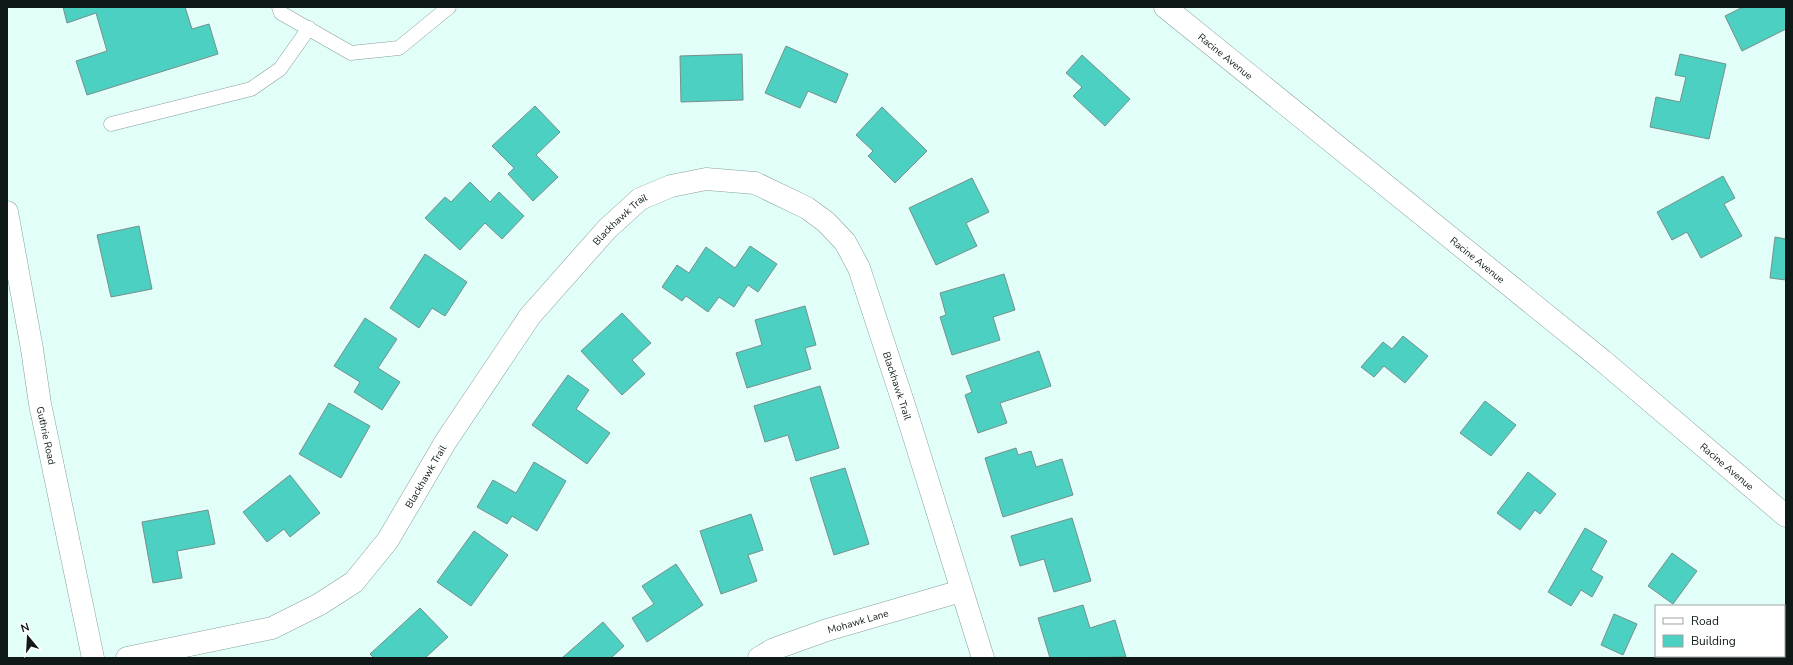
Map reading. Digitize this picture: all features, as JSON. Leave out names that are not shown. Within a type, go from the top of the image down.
[{"type":"street","name":"Racine Avenue","points":[[1165,7],[1602,360],[1786,516]]},
{"type":"street","name":"Blackhawk Trail","points":[[127,658],[272,628],[320,604],[354,582],[388,540],[446,441],[530,316],[596,240],[640,200],[671,186],[706,179],[755,183],[807,208],[826,222],[845,242],[859,268],[874,313],[906,411],[982,658]]},
{"type":"street","name":"Guthrie Road","points":[[7,212],[32,349],[40,404],[93,658]]},
{"type":"street","name":"Mohawk Lane","points":[[759,658],[774,649],[827,630],[961,591]]},
{"type":"lane","points":[[279,7],[281,13],[351,53],[399,48],[449,7]]},
{"type":"lane","points":[[111,124],[251,89],[280,69],[309,28]]},
{"type":"building","points":[[63,7],[185,7],[192,29],[209,24],[218,54],[87,95],[76,61],[107,51],[96,13],[67,23]]},
{"type":"building","points":[[1743,7],[1786,7],[1786,29],[1742,51],[1725,16]]},
{"type":"building","points":[[786,46],[848,74],[836,103],[808,91],[800,108],[765,93]]},
{"type":"building","points":[[742,54],[743,100],[681,102],[680,56]]},
{"type":"building","points":[[1680,54],[1726,64],[1709,139],[1650,127],[1656,97],[1680,102],[1686,77],[1675,75]]},
{"type":"building","points":[[1082,55],[1130,99],[1105,126],[1073,96],[1082,87],[1066,73]]},
{"type":"building","points":[[535,106],[560,132],[536,155],[558,177],[533,201],[508,174],[514,168],[492,146]]},
{"type":"building","points":[[882,107],[927,151],[895,183],[868,156],[873,151],[856,135]]},
{"type":"building","points":[[1723,176],[1735,198],[1724,204],[1742,236],[1701,258],[1687,232],[1672,240],[1657,212]]},
{"type":"building","points":[[972,178],[989,212],[966,223],[977,246],[936,265],[909,208]]},
{"type":"building","points":[[470,182],[490,202],[499,192],[524,216],[502,239],[485,223],[460,250],[425,218],[445,197],[451,202]]},
{"type":"building","points":[[139,226],[152,289],[111,297],[97,235]]},
{"type":"building","points":[[1775,237],[1786,239],[1786,280],[1770,278]]},
{"type":"building","points":[[750,246],[777,264],[758,292],[748,285],[734,307],[719,297],[708,312],[686,296],[682,301],[662,287],[677,265],[689,273],[706,247],[735,268]]},
{"type":"building","points":[[425,254],[467,282],[445,316],[432,308],[419,328],[390,308]]},
{"type":"building","points":[[1004,274],[1015,310],[993,317],[1000,340],[952,355],[940,317],[946,315],[940,293]]},
{"type":"building","points":[[805,306],[816,345],[805,348],[811,369],[747,388],[736,353],[762,345],[755,320]]},
{"type":"building","points":[[622,313],[651,343],[632,360],[645,374],[622,395],[581,351]]},
{"type":"building","points":[[365,318],[397,339],[378,368],[400,382],[382,410],[354,392],[360,382],[334,366]]},
{"type":"building","points":[[1403,336],[1428,356],[1405,383],[1384,366],[1374,377],[1361,367],[1383,342],[1392,349]]},
{"type":"building","points":[[1039,351],[1051,386],[1000,403],[1007,423],[978,433],[965,395],[972,392],[966,376]]},
{"type":"building","points":[[568,375],[589,390],[576,409],[610,433],[587,464],[532,425]]},
{"type":"building","points":[[820,386],[839,448],[796,461],[788,435],[765,442],[754,406]]},
{"type":"building","points":[[1485,401],[1516,425],[1491,456],[1460,433]]},
{"type":"building","points":[[329,403],[370,426],[341,478],[299,454]]},
{"type":"building","points":[[1016,448],[1018,455],[1031,451],[1036,467],[1062,459],[1073,495],[1003,517],[985,458]]},
{"type":"building","points":[[534,462],[566,481],[537,531],[512,516],[507,524],[477,507],[493,480],[516,493]]},
{"type":"building","points":[[845,468],[869,544],[834,555],[810,478]]},
{"type":"building","points":[[1528,472],[1556,494],[1540,514],[1535,510],[1520,530],[1497,513]]},
{"type":"building","points":[[290,475],[320,513],[290,537],[284,529],[267,542],[243,512]]},
{"type":"building","points":[[208,510],[215,544],[177,551],[182,578],[153,583],[142,522]]},
{"type":"building","points":[[751,514],[763,550],[748,555],[757,581],[721,594],[700,531]]},
{"type":"building","points":[[1072,518],[1091,581],[1054,592],[1044,559],[1020,566],[1011,536]]},
{"type":"building","points":[[1585,528],[1607,541],[1591,570],[1603,577],[1592,597],[1581,590],[1571,606],[1548,592]]},
{"type":"building","points":[[474,531],[508,555],[471,606],[437,582]]},
{"type":"building","points":[[1672,553],[1697,571],[1673,604],[1648,586]]},
{"type":"building","points":[[676,564],[703,605],[647,642],[632,618],[654,604],[642,586]]},
{"type":"building","points":[[1083,605],[1090,628],[1115,620],[1126,657],[1050,658],[1038,618]]},
{"type":"building","points":[[420,608],[448,637],[425,658],[374,658],[370,654]]},
{"type":"building","points":[[1614,614],[1637,624],[1623,655],[1601,645]]},
{"type":"building","points":[[603,622],[624,646],[611,658],[562,658]]},
{"type":"building","points":[[1764,657],[1765,658],[1733,658]]}]
